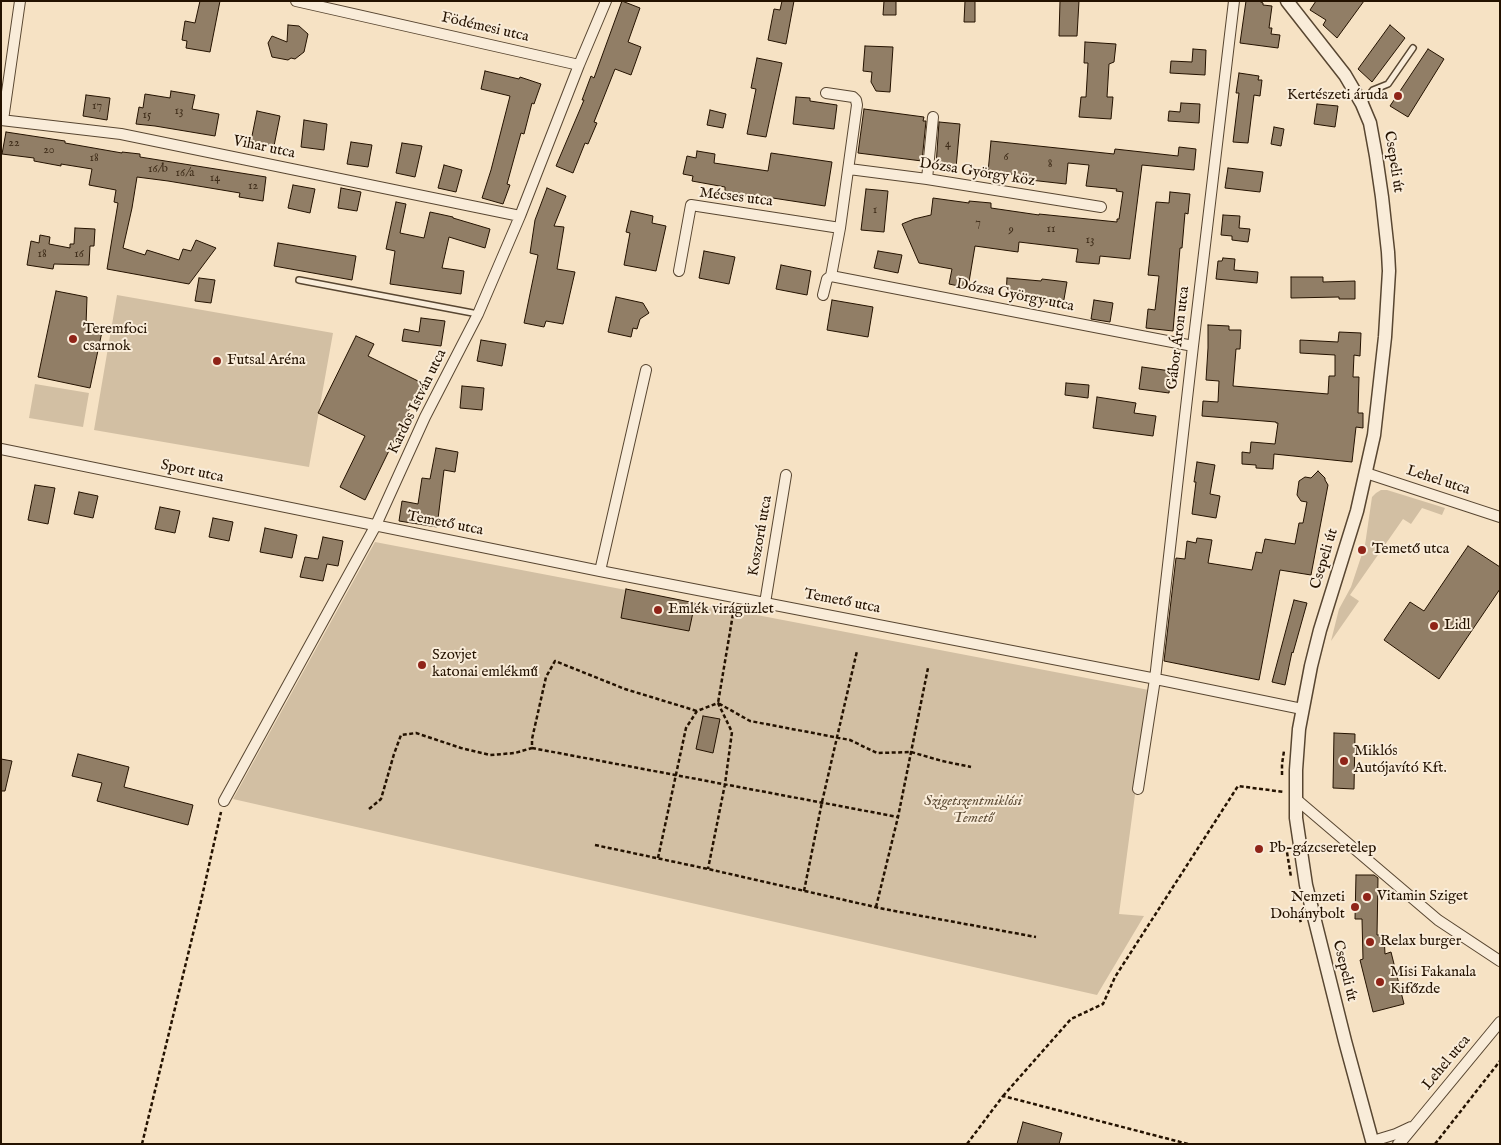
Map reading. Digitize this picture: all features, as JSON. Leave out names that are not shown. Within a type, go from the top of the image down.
[{"type":"street","points":[[2,120],[20,1]]},
{"type":"street","name":"Födémesi utca","points":[[296,1],[579,65]]},
{"type":"street","name":"Kardos István utca","points":[[224,801],[376,525],[426,417],[478,314],[520,216],[606,1]]},
{"type":"street","name":"Gábor Áron utca","points":[[1138,789],[1155,679],[1234,1]]},
{"type":"street","name":"Csepeli út","points":[[1287,1],[1346,75],[1370,123],[1382,197],[1389,271],[1382,377],[1374,435],[1350,534],[1320,630],[1302,710],[1296,750],[1298,835],[1306,885],[1345,1041],[1373,1142]]},
{"type":"street","points":[[823,295],[827,279],[831,276],[840,228],[857,105],[853,97],[826,94]]},
{"type":"street","points":[[927,179],[932,117]]},
{"type":"street","name":"Vihar utca","points":[[2,120],[120,134],[520,216]]},
{"type":"street","name":"Dózsa György köz","points":[[849,169],[927,179],[1101,207]]},
{"type":"street","name":"Mécses utca","points":[[679,271],[691,205],[840,228]]},
{"type":"street","name":"Dózsa György utca","points":[[831,276],[1193,346]]},
{"type":"street","points":[[600,570],[646,370]]},
{"type":"street","name":"Sport utca","points":[[1,448],[376,525]]},
{"type":"street","name":"Lehel utca","points":[[1366,473],[1500,517]]},
{"type":"street","name":"Koszorú utca","points":[[765,603],[786,474]]},
{"type":"street","name":"Temető utca","points":[[376,525],[1155,679],[1302,710]]},
{"type":"street","points":[[1296,799],[1438,920],[1500,961]]},
{"type":"street","name":"Lehel utca","points":[[1398,1144],[1500,1022]]},
{"type":"street","name":"Lehel utca","points":[[1373,1142],[1396,1134],[1418,1122]]},
{"type":"lane","points":[[1362,104],[1373,90],[1388,84],[1413,48]]},
{"type":"lane","points":[[299,280],[478,314]]},
{"type":"path","points":[[708,869],[725,784],[732,732],[718,703],[736,597]]},
{"type":"path","points":[[804,890],[857,651]]},
{"type":"path","points":[[532,748],[532,739],[546,676],[555,661],[625,689],[697,711]]},
{"type":"path","points":[[876,907],[898,817],[928,668]]},
{"type":"path","points":[[658,858],[686,728],[697,711],[718,703]]},
{"type":"path","points":[[718,703],[750,721],[850,740],[877,753],[911,752],[971,768]]},
{"type":"path","points":[[369,809],[381,799],[401,735],[416,733],[461,748],[490,755],[515,753],[532,748],[898,817]]},
{"type":"path","points":[[967,1144],[1003,1096],[1072,1019],[1103,1004],[1115,977],[1238,786],[1283,792],[1296,799]]},
{"type":"path","points":[[142,1144],[224,801]]},
{"type":"path","points":[[595,845],[876,907],[1036,937]]},
{"type":"path","points":[[1435,1144],[1500,1061]]},
{"type":"path","points":[[1003,1096],[1188,1144]]},
{"type":"green space","name":"Futsal Aréna","points":[[117,295],[333,333],[309,467],[94,430]]},
{"type":"green space","points":[[35,384],[89,393],[83,427],[29,418]]},
{"type":"green space","points":[[1381,490],[1387,490],[1445,508],[1442,515],[1422,508],[1411,524],[1403,519],[1350,595],[1359,601],[1331,641],[1339,609],[1351,587],[1365,545],[1372,497]]},
{"type":"green space","name":"Szigetszentmiklósi Temető","points":[[375,542],[1149,690],[1119,914],[1144,916],[1097,995],[233,799]]},
{"type":"building","points":[[200,1],[220,1],[210,52],[186,48],[187,41],[182,40],[185,21],[195,23]]},
{"type":"building","points":[[622,1],[640,8],[628,42],[641,47],[631,75],[615,69],[594,122],[597,123],[588,144],[585,143],[573,173],[556,166],[584,100],[582,100],[591,76],[594,78]]},
{"type":"building","points":[[782,1],[794,1],[786,44],[768,40],[774,9],[780,10]]},
{"type":"building","points":[[884,1],[896,1],[896,15],[883,15]]},
{"type":"building","points":[[965,1],[975,1],[975,22],[964,22]]},
{"type":"building","points":[[1060,1],[1079,1],[1077,36],[1059,36]]},
{"type":"building","points":[[1246,1],[1259,1],[1263,5],[1272,6],[1269,28],[1272,28],[1271,34],[1280,35],[1278,48],[1240,43]]},
{"type":"building","points":[[1316,1],[1364,1],[1337,38],[1323,25],[1326,20],[1310,10]]},
{"type":"building","points":[[288,25],[299,26],[308,34],[304,52],[295,59],[291,58],[288,60],[272,57],[268,43],[272,36],[287,42]]},
{"type":"building","points":[[1390,25],[1405,38],[1372,82],[1358,69]]},
{"type":"building","points":[[1085,42],[1116,44],[1114,62],[1109,64],[1107,97],[1113,97],[1111,119],[1079,117],[1081,97],[1086,97],[1088,63],[1084,63]]},
{"type":"building","points":[[865,46],[893,47],[890,92],[876,91],[871,82],[872,72],[863,71]]},
{"type":"building","points":[[1193,49],[1206,50],[1205,75],[1170,73],[1171,61],[1192,62]]},
{"type":"building","points":[[1428,49],[1444,59],[1408,117],[1390,106]]},
{"type":"building","points":[[757,58],[782,63],[766,137],[747,134],[756,89],[751,88]]},
{"type":"building","points":[[485,71],[519,79],[520,77],[541,84],[534,104],[532,103],[524,134],[521,133],[507,184],[510,185],[503,204],[482,198],[510,96],[481,89]]},
{"type":"building","points":[[1239,73],[1259,76],[1258,80],[1262,80],[1260,96],[1254,95],[1248,143],[1233,142],[1239,93],[1236,93]]},
{"type":"building","points":[[171,91],[195,95],[192,109],[219,114],[215,136],[136,124],[139,107],[143,108],[145,94],[170,98]]},
{"type":"building","points":[[86,95],[110,98],[107,120],[83,116]]},
{"type":"building","points":[[796,97],[810,98],[810,101],[837,105],[834,129],[793,124]]},
{"type":"building","points":[[1181,103],[1200,104],[1199,123],[1168,121],[1169,111],[1180,112]]},
{"type":"building","points":[[1317,104],[1338,106],[1335,127],[1314,124]]},
{"type":"building","points":[[864,109],[924,117],[923,121],[926,121],[922,161],[858,153]]},
{"type":"building","points":[[710,110],[726,114],[723,128],[707,125]]},
{"type":"building","points":[[257,111],[280,116],[274,146],[251,141]]},
{"type":"building","points":[[304,120],[327,124],[324,150],[301,147]]},
{"type":"building","points":[[939,122],[960,124],[956,168],[936,166]]},
{"type":"building","points":[[1274,127],[1284,129],[1281,146],[1271,144]]},
{"type":"building","points":[[6,132],[65,141],[65,143],[122,153],[140,154],[140,157],[266,177],[263,201],[239,197],[240,193],[137,177],[123,248],[145,255],[147,250],[179,260],[183,249],[191,251],[196,240],[216,248],[189,284],[107,269],[118,203],[114,202],[116,190],[89,185],[92,169],[61,164],[61,166],[34,161],[34,158],[2,154]]},
{"type":"building","points":[[991,141],[1114,154],[1115,149],[1178,156],[1179,147],[1196,149],[1194,170],[1142,165],[1130,259],[1100,256],[1099,264],[1076,262],[1078,249],[1019,242],[1018,252],[975,246],[968,288],[949,284],[952,269],[919,263],[902,224],[931,215],[933,198],[969,203],[969,201],[991,203],[991,208],[1039,215],[1117,222],[1117,219],[1119,219],[1123,192],[1116,191],[1117,189],[1086,186],[1089,165],[1068,163],[1066,184],[1030,180],[1030,176],[988,172]]},
{"type":"building","points":[[351,142],[372,145],[368,167],[347,164]]},
{"type":"building","points":[[402,143],[422,146],[415,177],[396,173]]},
{"type":"building","points":[[697,151],[715,154],[714,163],[768,171],[771,153],[832,162],[825,206],[725,192],[725,187],[692,181],[693,176],[683,174],[687,156],[696,158]]},
{"type":"building","points":[[444,165],[462,170],[456,192],[438,188]]},
{"type":"building","points":[[1228,168],[1263,172],[1260,192],[1225,188]]},
{"type":"building","points":[[293,185],[315,189],[310,213],[288,208]]},
{"type":"building","points":[[341,188],[361,192],[357,211],[338,208]]},
{"type":"building","points":[[547,188],[566,196],[554,226],[564,227],[557,269],[575,272],[563,324],[546,321],[544,327],[524,323],[538,255],[530,253],[535,220]]},
{"type":"building","points":[[866,189],[888,191],[884,232],[861,230]]},
{"type":"building","points":[[1170,192],[1190,194],[1188,214],[1185,213],[1182,248],[1180,248],[1173,331],[1146,328],[1148,309],[1155,310],[1159,276],[1148,275],[1156,202],[1169,203]]},
{"type":"building","points":[[396,202],[406,204],[400,233],[424,238],[430,212],[490,229],[485,248],[449,237],[442,268],[464,271],[461,294],[390,284],[395,251],[386,249]]},
{"type":"building","points":[[631,211],[653,216],[652,223],[666,226],[656,271],[624,265],[630,233],[626,232]]},
{"type":"building","points":[[1223,215],[1240,216],[1239,228],[1250,229],[1248,242],[1232,240],[1232,236],[1221,235]]},
{"type":"building","points":[[75,228],[95,229],[94,246],[90,246],[89,265],[54,264],[53,269],[27,265],[31,241],[39,243],[40,235],[50,237],[49,244],[70,248],[70,244],[74,244]]},
{"type":"building","points":[[278,243],[356,256],[352,280],[274,266]]},
{"type":"building","points":[[704,251],[735,257],[729,284],[699,278]]},
{"type":"building","points":[[878,251],[902,255],[898,273],[874,268]]},
{"type":"building","points":[[1223,258],[1235,259],[1234,270],[1258,272],[1257,283],[1216,279],[1218,261],[1222,261]]},
{"type":"building","points":[[781,265],[811,271],[807,295],[776,289]]},
{"type":"building","points":[[1291,277],[1323,277],[1323,282],[1355,281],[1355,299],[1339,299],[1339,297],[1291,298]]},
{"type":"building","points":[[199,278],[215,280],[211,303],[195,301]]},
{"type":"building","points":[[1007,278],[1067,282],[1063,305],[1038,301],[1039,298],[1006,295]]},
{"type":"building","name":"Teremfoci csarnok","points":[[56,291],[87,297],[86,325],[103,327],[90,388],[38,377]]},
{"type":"building","points":[[616,297],[643,303],[649,313],[640,319],[637,329],[633,328],[631,337],[608,332]]},
{"type":"building","points":[[832,300],[873,307],[868,337],[827,330]]},
{"type":"building","points":[[1094,300],[1113,303],[1110,322],[1091,319]]},
{"type":"building","points":[[421,318],[445,321],[441,346],[402,341],[404,329],[419,332]]},
{"type":"building","points":[[1208,325],[1229,326],[1229,330],[1241,330],[1240,349],[1236,349],[1233,386],[1328,394],[1329,376],[1335,376],[1335,355],[1300,353],[1300,340],[1338,342],[1339,332],[1361,333],[1360,356],[1354,355],[1353,377],[1359,377],[1358,413],[1363,413],[1363,428],[1356,427],[1352,462],[1274,454],[1273,469],[1256,468],[1256,465],[1242,464],[1242,452],[1250,453],[1251,442],[1275,444],[1278,423],[1202,416],[1203,401],[1218,402],[1219,381],[1206,380]]},
{"type":"building","points":[[356,336],[374,344],[368,356],[422,383],[365,500],[340,487],[365,436],[318,413]]},
{"type":"building","points":[[481,340],[506,344],[502,366],[477,361]]},
{"type":"building","points":[[1142,367],[1171,371],[1169,393],[1139,389]]},
{"type":"building","points":[[1066,383],[1089,385],[1088,398],[1065,395]]},
{"type":"building","points":[[462,386],[484,388],[482,410],[460,408]]},
{"type":"building","points":[[1097,397],[1136,403],[1134,413],[1156,416],[1153,436],[1093,428]]},
{"type":"building","points":[[436,448],[458,452],[455,472],[444,470],[437,527],[399,521],[402,501],[418,504],[422,478],[430,479]]},
{"type":"building","points":[[1197,462],[1215,465],[1210,494],[1220,496],[1216,518],[1192,514]]},
{"type":"building","points":[[1318,471],[1325,478],[1328,485],[1311,575],[1280,570],[1259,680],[1164,661],[1176,558],[1185,559],[1187,541],[1196,543],[1197,538],[1212,540],[1208,563],[1252,570],[1256,552],[1262,553],[1265,539],[1295,544],[1299,523],[1303,523],[1307,502],[1301,501],[1297,495],[1299,481],[1305,477],[1311,478]]},
{"type":"building","points":[[35,485],[55,488],[48,524],[28,520]]},
{"type":"building","points":[[79,492],[98,496],[93,518],[74,514]]},
{"type":"building","points":[[160,507],[180,511],[175,533],[155,529]]},
{"type":"building","points":[[213,518],[233,522],[229,541],[209,537]]},
{"type":"building","points":[[265,528],[297,535],[292,558],[260,552]]},
{"type":"building","points":[[323,537],[343,541],[338,566],[327,564],[323,581],[300,577],[305,557],[318,559]]},
{"type":"building","name":"Lidl","points":[[1468,546],[1500,567],[1500,589],[1439,679],[1384,640],[1410,602],[1424,611]]},
{"type":"building","name":"Emlék virágüzlet","points":[[626,589],[695,603],[689,631],[621,618]]},
{"type":"building","points":[[1294,600],[1307,603],[1292,652],[1285,685],[1272,682]]},
{"type":"building","points":[[703,716],[720,719],[713,753],[696,749]]},
{"type":"building","name":"Miklós Autójavító Kft.","points":[[1334,733],[1355,734],[1354,789],[1333,788]]},
{"type":"building","points":[[78,754],[129,767],[124,787],[193,805],[188,825],[97,801],[102,783],[72,776]]},
{"type":"building","points":[[1,759],[12,761],[5,791],[1,791]]},
{"type":"building","points":[[1356,875],[1374,875],[1378,878],[1377,935],[1384,935],[1385,954],[1391,952],[1404,1004],[1373,1012],[1360,960],[1363,959],[1362,919],[1355,919]]},
{"type":"building","points":[[1023,1122],[1062,1133],[1059,1144],[1017,1144]]},
{"type":"place","name":"Kertészeti áruda","points":[[1398,96]]},
{"type":"place","name":"Teremfoci csarnok","points":[[73,339]]},
{"type":"place","name":"Futsal Aréna","points":[[217,361]]},
{"type":"place","name":"Temető utca","points":[[1362,550]]},
{"type":"place","name":"Emlék virágüzlet","points":[[658,610]]},
{"type":"place","name":"Lidl","points":[[1434,626]]},
{"type":"place","name":"Szovjet katonai emlékmű","points":[[422,665]]},
{"type":"place","name":"Miklós Autójavító Kft.","points":[[1344,761]]},
{"type":"place","name":"Pb-gázcseretelep","points":[[1259,849]]},
{"type":"place","name":"Vitamin Sziget","points":[[1367,897]]},
{"type":"place","name":"Nemzeti Dohánybolt","points":[[1355,907]]},
{"type":"place","name":"Relax burger","points":[[1370,942]]},
{"type":"place","name":"Misi Fakanala Kifőzde","points":[[1380,982]]}]
